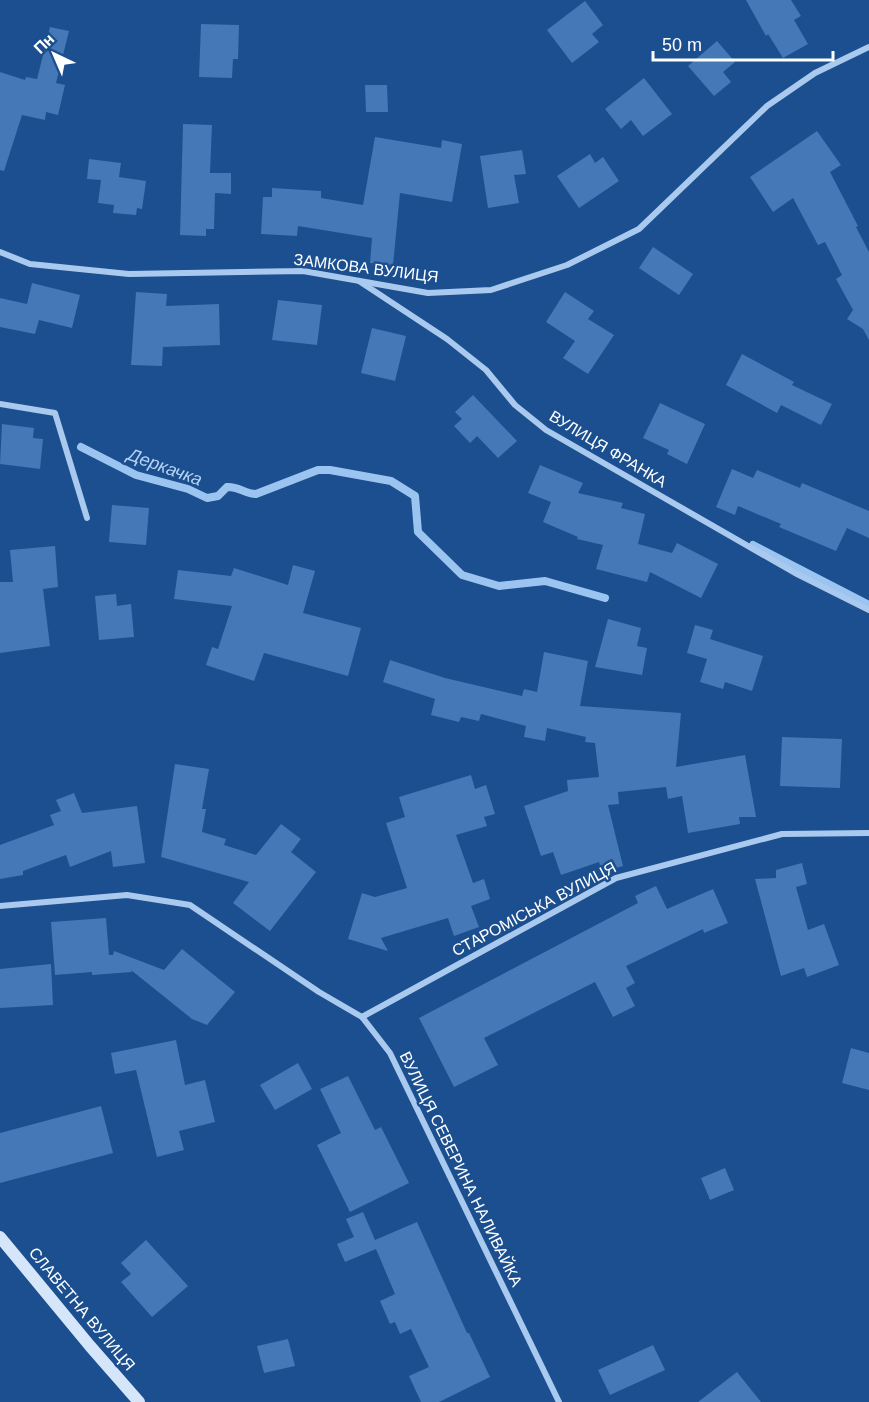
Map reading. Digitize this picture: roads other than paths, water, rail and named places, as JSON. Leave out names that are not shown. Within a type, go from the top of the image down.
[{"type":"main road","name":"СЛАВЕТНА ВУЛИЦЯ","points":[[0,1237],[139,1402]]},
{"type":"street","name":"ЗАМКОВА ВУЛИЦЯ","points":[[0,252],[30,264],[129,274],[303,271],[428,293],[491,290],[567,265],[639,229],[767,106],[815,73],[869,47]]},
{"type":"street","name":"ВУЛИЦЯ ФРАНКА","points":[[356,279],[447,339],[486,370],[515,405],[546,430],[795,573],[869,610]]},
{"type":"street","points":[[0,404],[55,413],[87,518]]},
{"type":"street","name":"СТАРОМІСЬКА ВУЛИЦЯ","points":[[362,1017],[616,878],[782,834],[869,833]]},
{"type":"street","name":"ВУЛИЦЯ СЕВЕРИНА НАЛИВАЙКА","points":[[0,906],[127,895],[190,905],[319,992],[362,1017],[390,1053],[559,1402]]},
{"type":"waterway","name":"Деркачка","points":[[81,447],[136,475],[188,489],[207,498],[218,496],[227,487],[256,494],[318,470],[391,481],[415,496],[418,532],[462,575],[499,586],[545,581],[605,598]]},
{"type":"waterway","name":"Деркачка","points":[[753,545],[869,605]]}]
